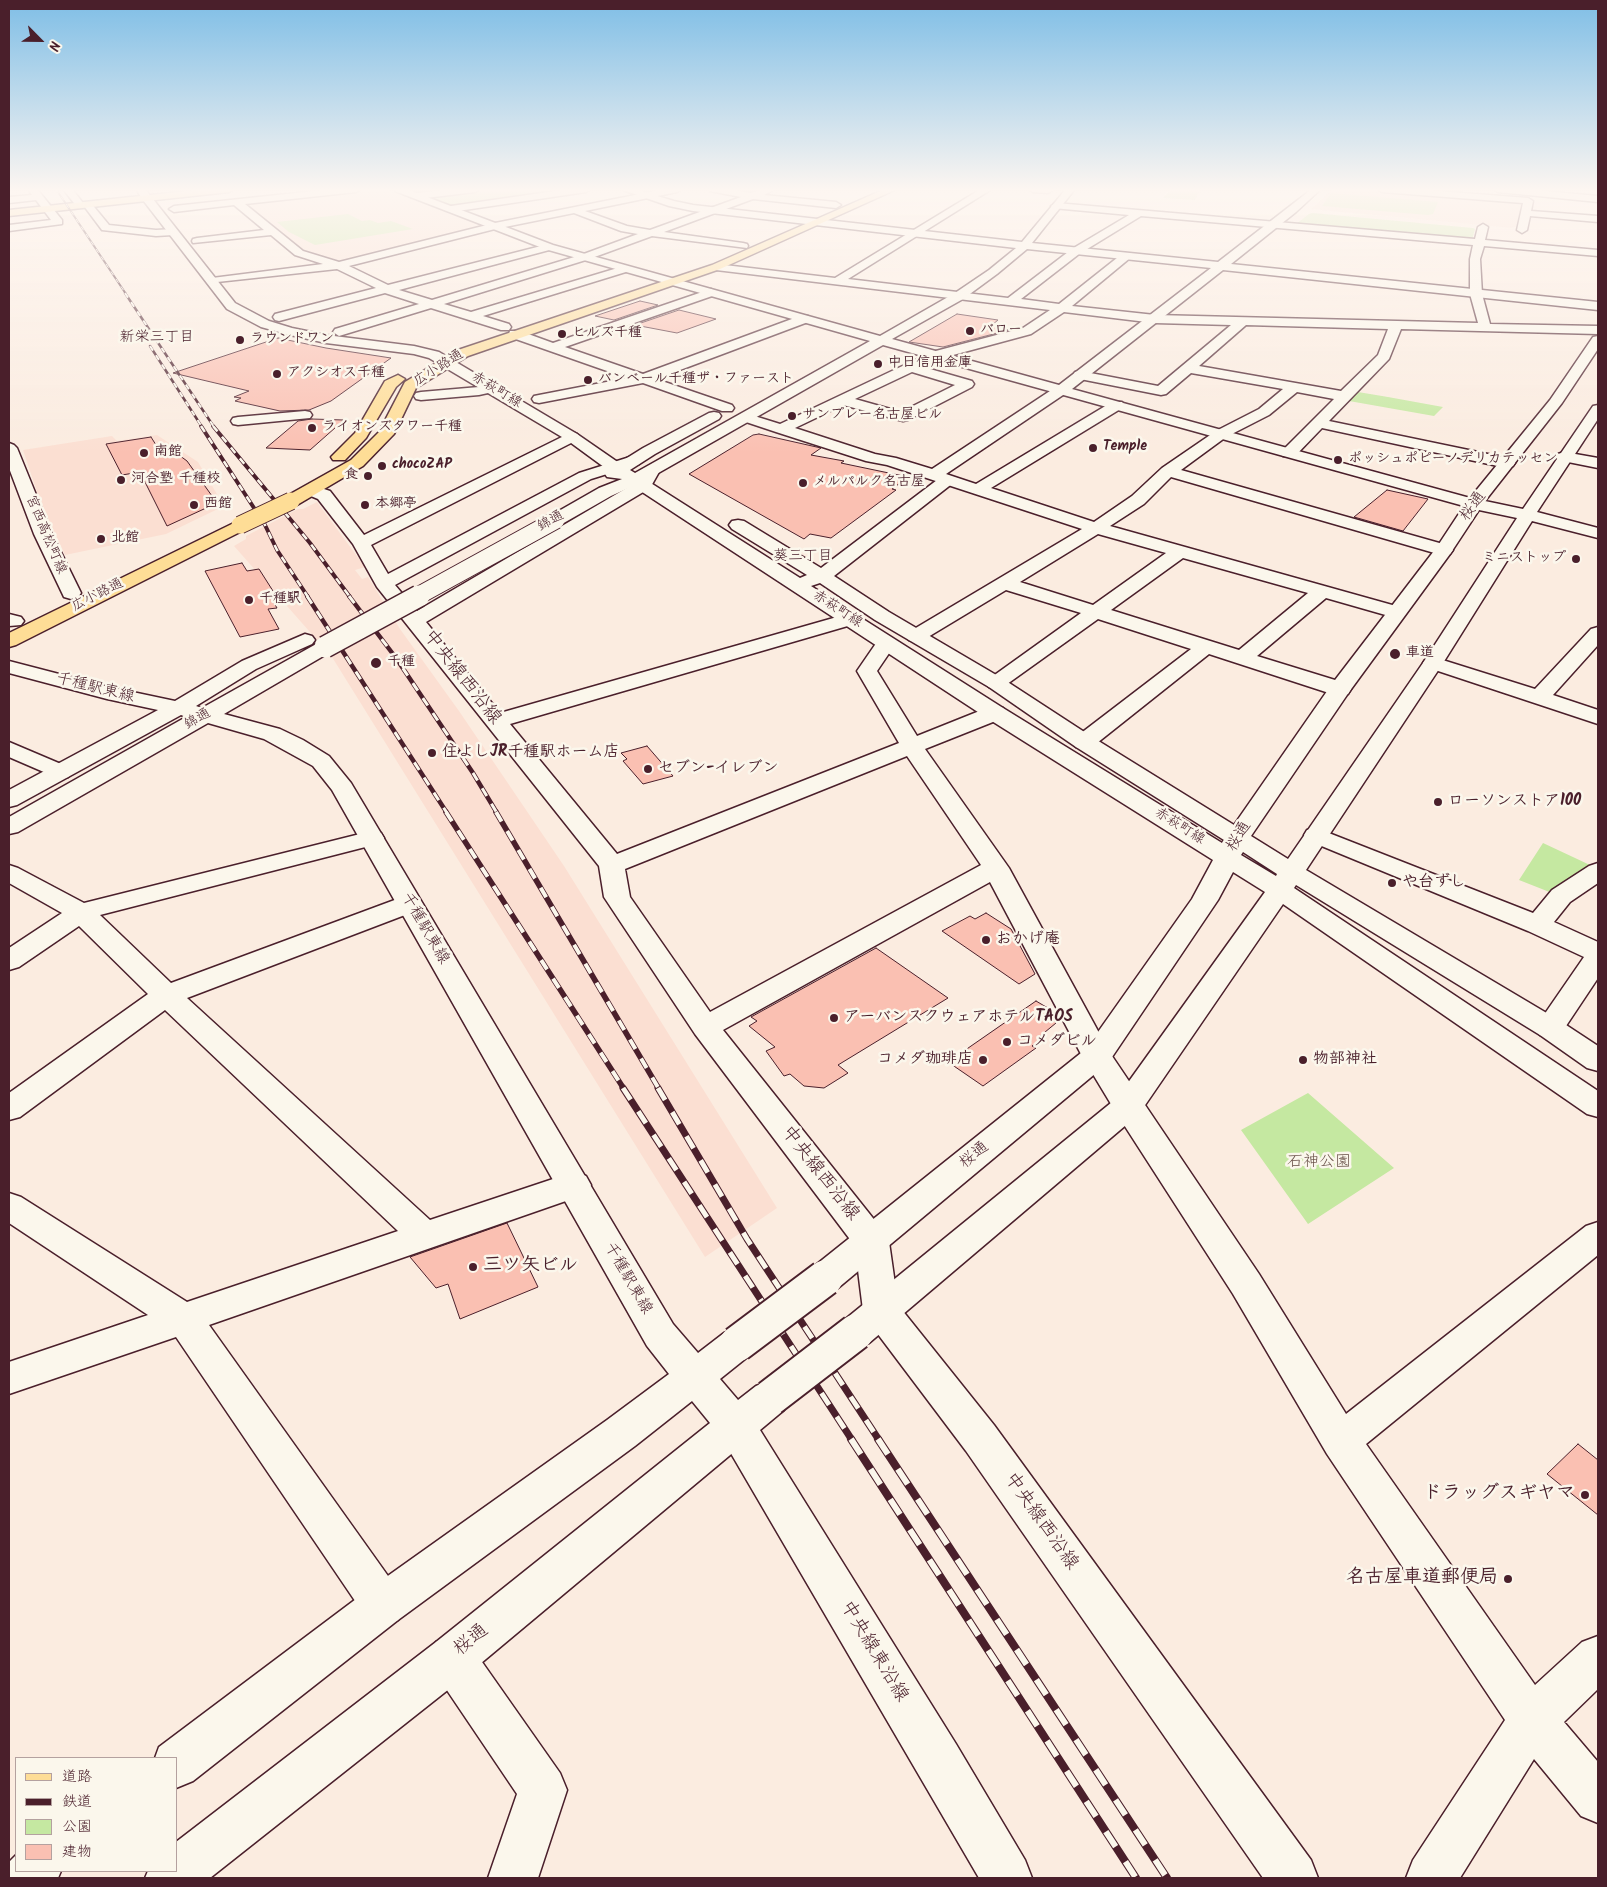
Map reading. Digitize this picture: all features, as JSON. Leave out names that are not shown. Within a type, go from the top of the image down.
[{"type":"main road","name":"広小路通","points":[[295,494],[336,460],[361,435],[390,384],[448,351],[665,277]]},
{"type":"main road","name":"広小路通","points":[[510,331],[690,277]]},
{"type":"main road","name":"広小路通","points":[[11,622],[71,593],[295,494],[357,464],[386,434],[410,385],[448,351]]},
{"type":"main road","name":"広小路通","points":[[9,641],[237,520]]},
{"type":"street","points":[[209,277],[231,306],[265,324],[326,339],[398,348],[448,351]]},
{"type":"street","points":[[212,281],[247,277]]},
{"type":"street","points":[[363,277],[388,290],[470,316],[643,379]]},
{"type":"street","points":[[436,277],[388,290],[275,315],[294,322],[339,332],[415,340],[448,351]]},
{"type":"street","points":[[339,332],[519,277]]},
{"type":"street","points":[[470,316],[598,277]]},
{"type":"street","points":[[653,277],[1474,504],[1528,515],[1598,533]]},
{"type":"street","points":[[804,277],[1155,319],[1485,327],[1596,339]]},
{"type":"street","points":[[838,281],[844,277]]},
{"type":"street","name":"錦通","points":[[633,472],[748,418],[959,296],[986,277]]},
{"type":"street","points":[[1010,302],[1043,277]]},
{"type":"street","points":[[781,429],[938,356],[1026,331],[1062,308],[1100,277]]},
{"type":"street","points":[[797,585],[822,576],[940,477],[1061,390],[1155,319],[1206,277]]},
{"type":"street","points":[[1321,277],[1598,306]]},
{"type":"street","points":[[1476,277],[1476,294],[1485,327]]},
{"type":"street","points":[[232,279],[245,293]]},
{"type":"street","points":[[910,305],[954,279]]},
{"type":"street","points":[[553,347],[711,294]]},
{"type":"street","points":[[539,399],[643,379],[804,319]]},
{"type":"street","points":[[1080,375],[1161,391],[1242,322]]},
{"type":"street","points":[[844,344],[877,325]]},
{"type":"street","points":[[1289,453],[1384,356],[1396,325]]},
{"type":"street","points":[[1573,348],[1596,339]]},
{"type":"street","name":"桜通","points":[[694,1377],[872,1242],[1097,1056],[1205,900],[1232,847],[1340,689],[1444,550],[1474,504],[1555,403],[1596,339]]},
{"type":"street","points":[[1389,342],[1408,342]]},
{"type":"street","name":"赤萩町線","points":[[448,351],[492,388],[572,437],[822,576],[916,636],[996,683],[1084,742],[1232,847]]},
{"type":"street","name":"赤萩町線","points":[[448,351],[539,399],[633,472],[797,585],[995,713],[1232,847]]},
{"type":"street","points":[[842,400],[903,417],[967,384],[913,368]]},
{"type":"street","points":[[1188,368],[1344,396]]},
{"type":"street","name":"錦通","points":[[9,827],[192,712],[548,517],[605,492],[731,406],[643,379]]},
{"type":"street","points":[[916,636],[1096,528],[1138,500],[1168,471],[1221,434],[1264,412],[1294,387]]},
{"type":"street","points":[[421,396],[479,392],[492,388]]},
{"type":"street","points":[[977,490],[1117,405]]},
{"type":"street","points":[[869,1321],[1128,1106],[1286,881],[1433,663],[1564,456],[1598,410]]},
{"type":"street","points":[[238,421],[305,415]]},
{"type":"street","points":[[748,418],[940,477],[1096,528],[1396,612]]},
{"type":"street","points":[[1318,423],[1507,463]]},
{"type":"street","points":[[361,543],[572,437]]},
{"type":"street","name":"宮西高松町線","points":[[9,448],[13,472],[71,593]]},
{"type":"street","points":[[1564,456],[1598,463]]},
{"type":"street","points":[[1168,471],[1444,550]]},
{"type":"street","points":[[384,584],[580,479],[633,472]]},
{"type":"street","points":[[415,620],[633,472]]},
{"type":"street","name":"中央線西沿線","points":[[295,494],[324,495],[361,543],[384,584],[612,865],[617,897],[705,1027],[872,1242]]},
{"type":"street","points":[[996,683],[1181,551]]},
{"type":"street","points":[[1004,583],[1340,689]]},
{"type":"street","points":[[1242,658],[1323,591]]},
{"type":"street","points":[[496,721],[851,619]]},
{"type":"street","points":[[1540,697],[1598,632]]},
{"type":"street","name":"錦通","points":[[9,800],[60,772],[192,712],[249,665],[320,641]]},
{"type":"street","points":[[886,643],[866,671],[912,746],[996,868],[1097,1056],[1246,1284],[1341,1440],[1532,1720],[1598,1799]]},
{"type":"street","points":[[1084,742],[1206,647]]},
{"type":"street","points":[[1433,663],[1598,717]]},
{"type":"street","name":"千種駅東線","points":[[9,667],[107,693],[192,712],[272,734],[321,761],[343,788],[660,1335],[736,1426]]},
{"type":"street","points":[[612,865],[995,713]]},
{"type":"street","points":[[9,749],[60,772]]},
{"type":"street","points":[[1316,835],[1538,925],[1598,952]]},
{"type":"street","points":[[9,961],[81,912],[372,838]]},
{"type":"street","points":[[1232,847],[1286,881],[1550,1028],[1598,1060]]},
{"type":"street","points":[[705,1027],[996,868]]},
{"type":"street","points":[[1538,925],[1561,896],[1598,871]]},
{"type":"street","points":[[9,873],[81,912],[166,996],[425,1236]]},
{"type":"street","points":[[1286,881],[1598,1106]]},
{"type":"street","points":[[9,1110],[166,996],[409,904]]},
{"type":"street","points":[[1550,1028],[1598,957]]},
{"type":"street","points":[[9,1378],[574,1185]]},
{"type":"street","points":[[9,1206],[184,1319],[383,1606]]},
{"type":"street","points":[[1341,1440],[1598,1236]]},
{"type":"street","points":[[869,1321],[872,1242]]},
{"type":"street","name":"桜通","points":[[178,1872],[452,1658],[770,1398],[869,1321]]},
{"type":"street","name":"中央線西沿線","points":[[869,1321],[980,1438],[1293,1878]]},
{"type":"street","points":[[178,1762],[383,1606],[694,1377]]},
{"type":"street","name":"中央線東沿線","points":[[736,1426],[939,1761],[1007,1878]]},
{"type":"street","points":[[452,1658],[543,1790],[513,1878]]},
{"type":"street","points":[[1431,1878],[1532,1720],[1598,1658]]},
{"type":"shaded area","name":"河合塾 千種校","points":[[157,435],[198,462],[224,506],[166,534],[65,555],[39,498],[23,450],[112,436],[117,441]]},
{"type":"shaded area","points":[[317,502],[365,567],[355,570],[362,579],[368,577],[400,629],[459,711],[564,866],[777,1208],[705,1257],[332,657],[234,546],[246,539],[246,536],[298,509],[303,509]]},
{"type":"green space","points":[[1358,392],[1443,407],[1434,416],[1349,401]]},
{"type":"green space","points":[[1543,843],[1590,865],[1556,888],[1552,893],[1519,880]]},
{"type":"green space","name":"石神公園","points":[[1308,1093],[1394,1168],[1308,1224],[1241,1130]]},
{"type":"building","points":[[640,301],[658,305],[614,320],[595,316]]},
{"type":"building","points":[[679,310],[716,319],[677,333],[635,325]]},
{"type":"building","name":"バロー","points":[[957,314],[998,320],[992,325],[1009,330],[943,347],[909,342]]},
{"type":"building","name":"アクシオス千種","points":[[278,338],[391,358],[331,401],[309,410],[280,411],[235,401],[241,398],[234,397],[249,391],[173,373]]},
{"type":"building","name":"ライオンズタワー千種","points":[[312,419],[344,420],[310,450],[266,448],[298,421]]},
{"type":"building","name":"メルパルク名古屋","points":[[759,434],[821,448],[811,455],[908,477],[892,489],[896,490],[831,538],[810,534],[804,539],[689,474],[753,435]]},
{"type":"building","points":[[151,437],[156,445],[164,444],[187,461],[217,503],[167,526],[140,472],[122,475],[106,444]]},
{"type":"building","points":[[1387,490],[1428,499],[1403,531],[1354,517]]},
{"type":"building","name":"千種駅","points":[[242,563],[247,571],[259,569],[280,602],[274,603],[277,608],[268,609],[279,629],[240,637],[205,571]]},
{"type":"building","name":"セブン-イレブン","points":[[647,746],[673,776],[643,784],[623,761],[627,759],[621,753]]},
{"type":"building","name":"おかげ庵","points":[[986,913],[1011,929],[1035,974],[1019,984],[942,931],[970,916],[975,919]]},
{"type":"building","name":"アーバンスクウェアホテルTAOS","points":[[876,948],[948,998],[838,1065],[848,1073],[824,1088],[804,1086],[790,1074],[784,1076],[766,1051],[775,1047],[749,1026],[757,1021],[751,1017]]},
{"type":"building","name":"コメダビル","points":[[1036,1001],[1058,1014],[1059,1016],[1053,1020],[1056,1023],[1039,1037],[1043,1039],[1032,1046],[1036,1048],[983,1086],[948,1062]]},
{"type":"building","name":"三ツ矢ビル","points":[[507,1223],[538,1287],[460,1319],[448,1284],[436,1288],[410,1257]]},
{"type":"building","name":"ドラッグスギヤマ","points":[[1578,1444],[1598,1460],[1598,1515],[1547,1474]]},
{"type":"railway","points":[[115,277],[126,294]]},
{"type":"railway","points":[[125,293],[214,427]]},
{"type":"railway","points":[[150,346],[202,427]]},
{"type":"railway","points":[[201,426],[265,525],[277,550],[308,597]]},
{"type":"railway","points":[[213,426],[310,543],[350,597]]},
{"type":"railway","points":[[307,596],[447,813]]},
{"type":"railway","points":[[349,596],[396,658],[473,773],[497,813]]},
{"type":"railway","points":[[446,812],[624,1089]]},
{"type":"railway","points":[[496,812],[659,1089]]},
{"type":"railway","points":[[623,1088],[852,1440]]},
{"type":"railway","points":[[658,1088],[747,1239],[879,1440]]},
{"type":"railway","points":[[851,1439],[1136,1878]]},
{"type":"railway","points":[[878,1439],[1167,1878]]},
{"type":"place","name":"バロー","points":[[970,331]]},
{"type":"place","name":"ヒルズ千種","points":[[562,334]]},
{"type":"place","name":"ラウンドワン","points":[[240,340]]},
{"type":"place","name":"中日信用金庫","points":[[878,364]]},
{"type":"place","name":"アクシオス千種","points":[[277,374]]},
{"type":"place","name":"バンベール千種ザ・ファースト","points":[[588,380]]},
{"type":"place","name":"サンプレー名古屋ビル","points":[[792,416]]},
{"type":"place","name":"ライオンズタワー千種","points":[[312,428]]},
{"type":"place","name":"Temple","points":[[1093,448]]},
{"type":"place","name":"南館","points":[[144,453]]},
{"type":"place","name":"ポッシュポピーノデリカテッセン","points":[[1338,460]]},
{"type":"place","name":"chocoZAP","points":[[382,466]]},
{"type":"place","name":"食","points":[[368,476]]},
{"type":"place","name":"河合塾 千種校","points":[[121,480]]},
{"type":"place","name":"メルパルク名古屋","points":[[803,483]]},
{"type":"place","name":"西館","points":[[194,505]]},
{"type":"place","name":"本郷亭","points":[[365,505]]},
{"type":"place","name":"北館","points":[[101,539]]},
{"type":"place","name":"ミニストップ","points":[[1576,559]]},
{"type":"place","name":"千種駅","points":[[249,600]]},
{"type":"place","name":"車道","points":[[1395,654]]},
{"type":"place","name":"千種","points":[[376,663]]},
{"type":"place","name":"住よしJR千種駅ホーム店","points":[[432,753]]},
{"type":"place","name":"セブン-イレブン","points":[[648,769]]},
{"type":"place","name":"ローソンストア100","points":[[1438,802]]},
{"type":"place","name":"や台ずし","points":[[1392,883]]},
{"type":"place","name":"おかげ庵","points":[[986,940]]},
{"type":"place","name":"アーバンスクウェアホテルTAOS","points":[[834,1018]]},
{"type":"place","name":"コメダビル","points":[[1007,1042]]},
{"type":"place","name":"コメダ珈琲店","points":[[983,1060]]},
{"type":"place","name":"物部神社","points":[[1303,1060]]},
{"type":"place","name":"三ツ矢ビル","points":[[473,1267]]},
{"type":"place","name":"ドラッグスギヤマ","points":[[1585,1495]]},
{"type":"place","name":"名古屋車道郵便局","points":[[1508,1579]]},
{"type":"district","name":"新栄三丁目","points":[[157,338]]},
{"type":"district","name":"葵三丁目","points":[[803,557]]}]
